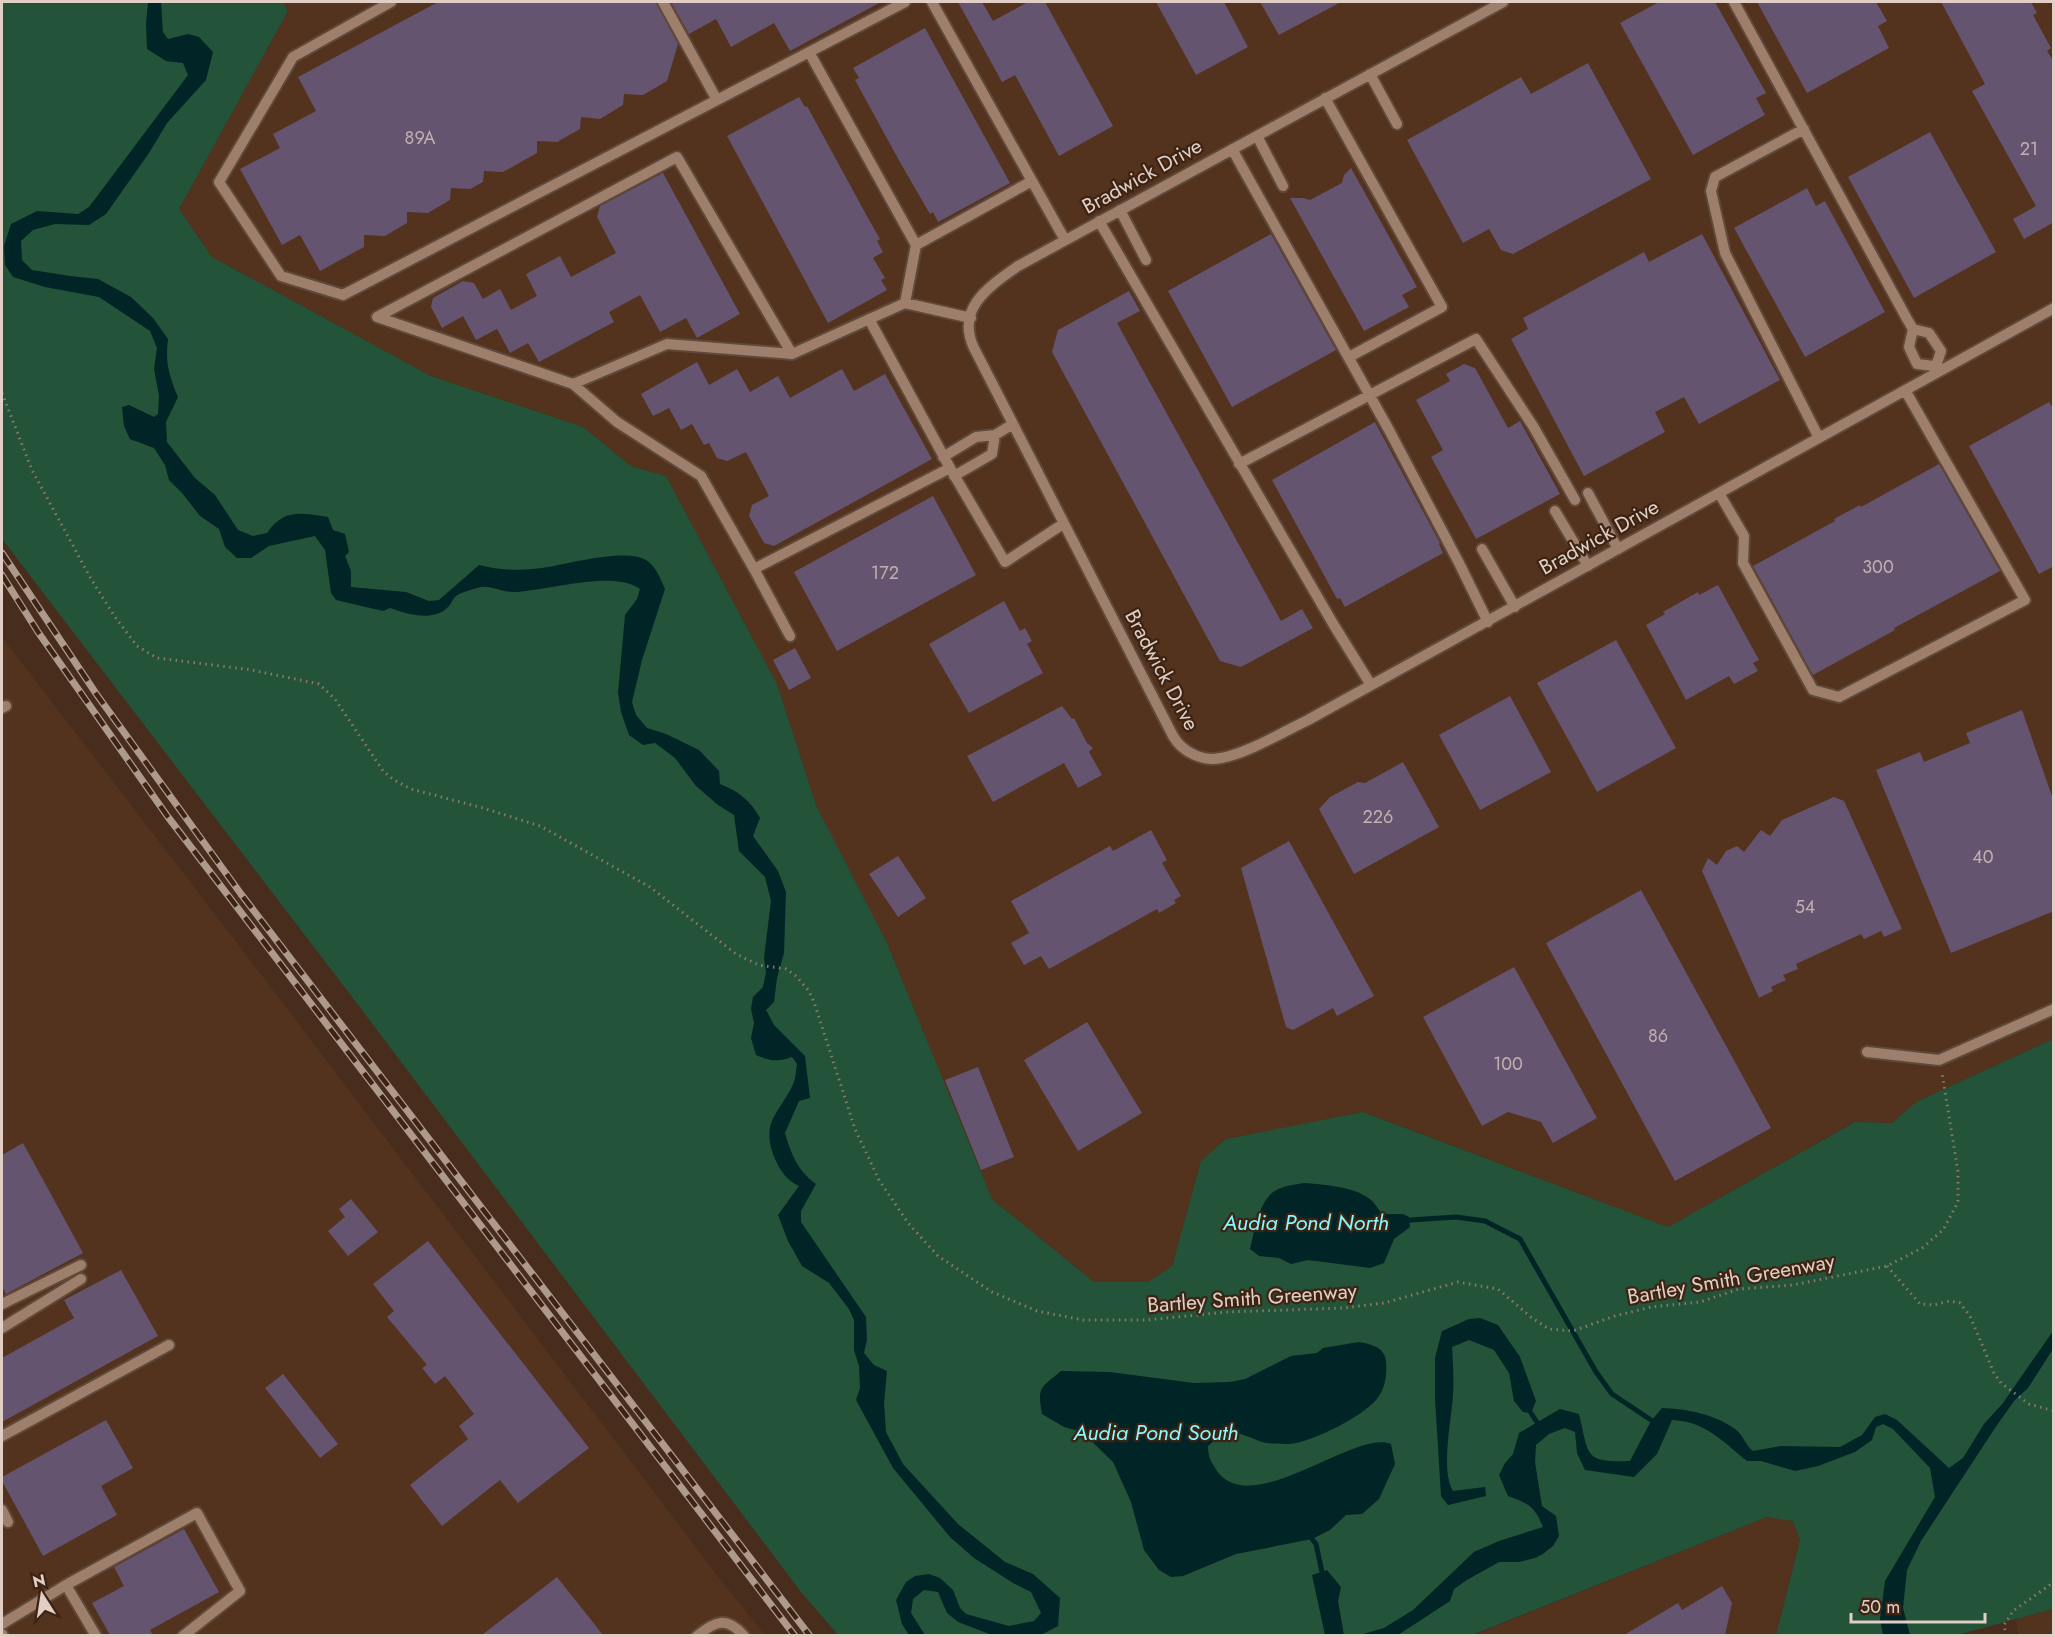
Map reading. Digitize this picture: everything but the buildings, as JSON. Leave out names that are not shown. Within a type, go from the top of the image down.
[{"type":"street","points":[[391,2],[293,57],[219,182],[281,276],[343,295],[905,2]]},
{"type":"street","points":[[663,2],[717,100]]},
{"type":"street","points":[[932,2],[1065,240]]},
{"type":"street","name":"Bradwick Drive","points":[[1503,2],[1018,266],[996,280],[973,304],[969,338],[1173,736],[1177,743],[1190,754],[1220,759],[1308,720],[1905,390],[1934,370],[2054,308]]},
{"type":"street","points":[[1734,2],[1913,330],[1909,347],[1917,364],[1934,370],[1941,351],[1929,333],[1913,330]]},
{"type":"street","points":[[809,52],[916,245],[905,303]]},
{"type":"street","points":[[1370,74],[1397,124]]},
{"type":"street","points":[[1325,98],[1442,307],[1349,357]]},
{"type":"street","points":[[1804,129],[1715,177],[1711,191],[1725,253],[1819,438]]},
{"type":"street","points":[[1257,136],[1284,186]]},
{"type":"street","points":[[1232,149],[1370,395],[1459,562],[1488,622]]},
{"type":"street","points":[[790,636],[701,476],[617,422],[573,384],[377,317],[677,157],[792,354]]},
{"type":"street","points":[[916,245],[1032,181]]},
{"type":"street","points":[[1120,210],[1146,260]]},
{"type":"street","points":[[1099,221],[1239,464],[1371,685]]},
{"type":"street","points":[[573,384],[667,344],[792,354],[905,303],[970,318]]},
{"type":"street","points":[[869,319],[943,457],[1005,562],[1064,524]]},
{"type":"street","points":[[1239,464],[1476,339],[1533,426],[1575,500]]},
{"type":"street","points":[[1719,493],[1744,536],[1743,563],[1813,690],[1839,697],[2025,600],[1905,390]]},
{"type":"street","points":[[943,457],[976,437],[995,435],[1012,424]]},
{"type":"street","points":[[754,569],[992,454],[995,435]]},
{"type":"street","points":[[1587,494],[1618,549]]},
{"type":"street","points":[[1555,511],[1588,566]]},
{"type":"street","points":[[1482,549],[1515,607]]},
{"type":"street","points":[[1867,1052],[1940,1060],[2054,1009]]},
{"type":"street","points":[[2,1304],[81,1265]]},
{"type":"street","points":[[2,1328],[81,1279]]},
{"type":"street","points":[[2,1436],[169,1345]]},
{"type":"street","points":[[2,1510],[9,1522]]},
{"type":"street","points":[[2,1624],[66,1585],[197,1513],[240,1592],[183,1635]]},
{"type":"street","points":[[66,1585],[96,1635]]},
{"type":"street","points":[[697,1635],[711,1624],[722,1622],[732,1625],[744,1635]]},
{"type":"path","name":"Bartley Smith Greenway","points":[[2,393],[32,470],[115,617],[137,646],[157,658],[252,670],[319,684],[335,699],[383,771],[394,780],[411,789],[540,826],[650,887],[736,954],[759,965],[786,969],[796,976],[809,991],[855,1129],[879,1180],[908,1222],[938,1256],[992,1292],[1037,1311],[1083,1320],[1136,1320],[1227,1312],[1344,1308],[1384,1303],[1458,1282],[1498,1289],[1532,1318],[1549,1329],[1573,1331],[1615,1316],[1651,1307],[1700,1302],[1739,1289],[1793,1285],[1887,1266],[1922,1248],[1944,1230],[1958,1202],[1958,1172],[1940,1060]]},
{"type":"path","points":[[1887,1266],[1920,1304],[1934,1305],[1949,1301],[1960,1303],[1970,1316],[1994,1373],[2001,1383],[2029,1404],[2054,1411]]},
{"type":"path","points":[[2006,1635],[2004,1625],[2013,1611],[2054,1582]]},
{"type":"shaded area","points":[[283,2],[2053,2],[2053,1042],[2051,1040],[1916,1102],[1892,1123],[1854,1122],[1668,1227],[1364,1112],[1226,1139],[1201,1161],[1172,1266],[1148,1282],[1094,1282],[992,1199],[887,943],[816,805],[777,684],[666,476],[631,466],[583,427],[431,376],[212,257],[179,209],[288,11]]},
{"type":"shaded area","points":[[2,637],[720,1579],[765,1635],[2,1635]]},
{"type":"shaded area","points":[[1767,1517],[1793,1520],[1800,1540],[1776,1635],[1472,1636]]},
{"type":"shaded area","points":[[2053,1609],[2053,1635],[2018,1635],[2016,1619]]},
{"type":"green space","points":[[2,2],[283,2],[288,11],[179,209],[212,257],[431,376],[583,427],[631,466],[666,476],[777,684],[816,805],[887,943],[992,1199],[1094,1282],[1148,1282],[1172,1266],[1201,1161],[1226,1139],[1363,1112],[1668,1227],[1855,1122],[1892,1123],[1916,1102],[2051,1040],[2054,1042],[2053,1609],[1957,1635],[1776,1635],[1800,1540],[1793,1521],[1767,1517],[1472,1635],[838,1635],[801,1592],[346,989],[2,539]]},
{"type":"water","points":[[148,2],[161,2],[163,32],[168,39],[188,34],[199,37],[213,52],[206,80],[167,123],[106,214],[89,225],[55,224],[33,230],[21,241],[22,260],[32,270],[98,279],[131,297],[153,318],[168,339],[168,369],[178,397],[166,422],[167,442],[195,478],[215,495],[238,530],[253,536],[267,533],[280,519],[294,514],[328,517],[333,530],[345,534],[349,552],[345,556],[351,571],[351,587],[406,592],[429,601],[439,600],[479,565],[514,570],[531,569],[624,555],[644,559],[655,568],[665,589],[642,660],[632,702],[636,715],[647,728],[666,734],[699,750],[719,771],[720,784],[748,801],[760,818],[753,836],[778,871],[786,892],[784,953],[777,978],[774,1002],[766,1010],[774,1025],[805,1056],[810,1098],[799,1101],[785,1133],[796,1162],[804,1174],[816,1184],[801,1211],[801,1222],[866,1317],[867,1340],[864,1353],[874,1365],[887,1371],[884,1403],[886,1432],[903,1464],[958,1524],[1005,1562],[1033,1574],[1060,1598],[1058,1626],[1041,1635],[992,1635],[958,1622],[947,1613],[938,1592],[924,1590],[913,1599],[911,1613],[925,1635],[909,1635],[902,1624],[896,1600],[906,1582],[915,1576],[929,1574],[940,1578],[953,1590],[960,1608],[966,1614],[1009,1626],[1034,1621],[1041,1613],[1031,1592],[974,1558],[950,1537],[893,1468],[856,1400],[860,1388],[859,1366],[854,1350],[854,1320],[849,1309],[829,1283],[802,1266],[788,1241],[778,1215],[799,1186],[787,1178],[779,1167],[769,1135],[774,1117],[794,1082],[797,1064],[792,1057],[774,1060],[756,1055],[751,1038],[754,1023],[751,1009],[753,997],[763,987],[766,972],[764,958],[771,901],[765,877],[739,851],[734,815],[696,786],[675,758],[655,743],[643,745],[629,735],[621,712],[618,693],[625,615],[637,599],[640,589],[628,583],[614,581],[597,581],[513,592],[481,587],[457,595],[441,612],[419,616],[390,608],[383,611],[336,600],[331,593],[325,550],[315,536],[269,546],[251,558],[237,558],[225,547],[219,529],[200,516],[169,480],[165,465],[154,448],[130,439],[124,426],[122,407],[129,405],[154,417],[158,414],[159,396],[154,369],[157,348],[150,331],[99,297],[45,287],[13,277],[5,265],[4,246],[11,224],[37,211],[78,214],[89,207],[188,75],[183,63],[166,61],[147,49]]},
{"type":"water","name":"Audia Pond North","points":[[1304,1183],[1355,1191],[1370,1199],[1382,1214],[1403,1214],[1409,1217],[1410,1227],[1394,1239],[1384,1263],[1370,1268],[1308,1260],[1291,1264],[1279,1258],[1259,1256],[1250,1249],[1265,1201],[1276,1190]]},
{"type":"water","points":[[1480,1318],[1498,1325],[1520,1357],[1536,1401],[1531,1413],[1523,1412],[1514,1401],[1509,1373],[1494,1350],[1469,1340],[1452,1347],[1453,1388],[1447,1457],[1449,1482],[1453,1491],[1485,1487],[1486,1496],[1448,1505],[1441,1496],[1435,1358],[1442,1331],[1469,1319]]},
{"type":"water","points":[[2053,1331],[2053,1349],[2028,1388],[2014,1401],[1995,1428],[1921,1541],[1907,1570],[1903,1608],[1910,1635],[1883,1635],[1880,1619],[1885,1581],[1935,1497],[1930,1468],[1893,1429],[1883,1424],[1876,1427],[1872,1440],[1855,1452],[1818,1466],[1795,1471],[1761,1461],[1747,1461],[1704,1428],[1684,1421],[1672,1420],[1657,1454],[1634,1477],[1585,1470],[1577,1453],[1575,1432],[1565,1428],[1549,1434],[1536,1445],[1535,1462],[1542,1506],[1556,1516],[1559,1536],[1553,1546],[1535,1558],[1519,1562],[1499,1562],[1467,1580],[1454,1589],[1450,1601],[1398,1635],[1360,1635],[1384,1628],[1413,1610],[1474,1552],[1499,1541],[1543,1527],[1530,1507],[1508,1496],[1499,1475],[1513,1454],[1519,1433],[1560,1409],[1579,1414],[1587,1447],[1596,1458],[1604,1460],[1630,1461],[1651,1421],[1662,1408],[1691,1411],[1727,1424],[1738,1431],[1753,1451],[1781,1446],[1840,1447],[1862,1435],[1875,1417],[1885,1414],[1897,1420],[1949,1468],[1963,1458],[1984,1424],[2003,1403]]},
{"type":"water","name":"Audia Pond South","points":[[1359,1342],[1380,1349],[1386,1361],[1386,1379],[1381,1392],[1363,1411],[1325,1433],[1300,1442],[1265,1443],[1234,1433],[1223,1436],[1208,1446],[1217,1471],[1233,1483],[1254,1485],[1278,1480],[1354,1449],[1375,1443],[1391,1444],[1395,1464],[1379,1499],[1362,1514],[1346,1515],[1330,1530],[1312,1539],[1236,1554],[1183,1576],[1171,1577],[1159,1570],[1144,1550],[1131,1502],[1113,1462],[1082,1432],[1064,1427],[1042,1414],[1040,1398],[1042,1388],[1061,1371],[1110,1372],[1194,1383],[1230,1382],[1245,1379],[1291,1356],[1317,1353],[1323,1348]]},
{"type":"water","points":[[1327,1570],[1341,1587],[1338,1601],[1344,1635],[1325,1635],[1312,1575]]},
{"type":"waterway","points":[[1410,1220],[1456,1217],[1485,1221],[1520,1239],[1596,1372],[1612,1394],[1657,1424]]},
{"type":"waterway","points":[[1531,1413],[1540,1427]]},
{"type":"waterway","points":[[1312,1539],[1316,1544],[1323,1577]]},
{"type":"railway","points":[[2,553],[97,695],[241,894],[810,1636]]},
{"type":"railway","points":[[2,575],[38,632],[168,817],[795,1636]]}]
